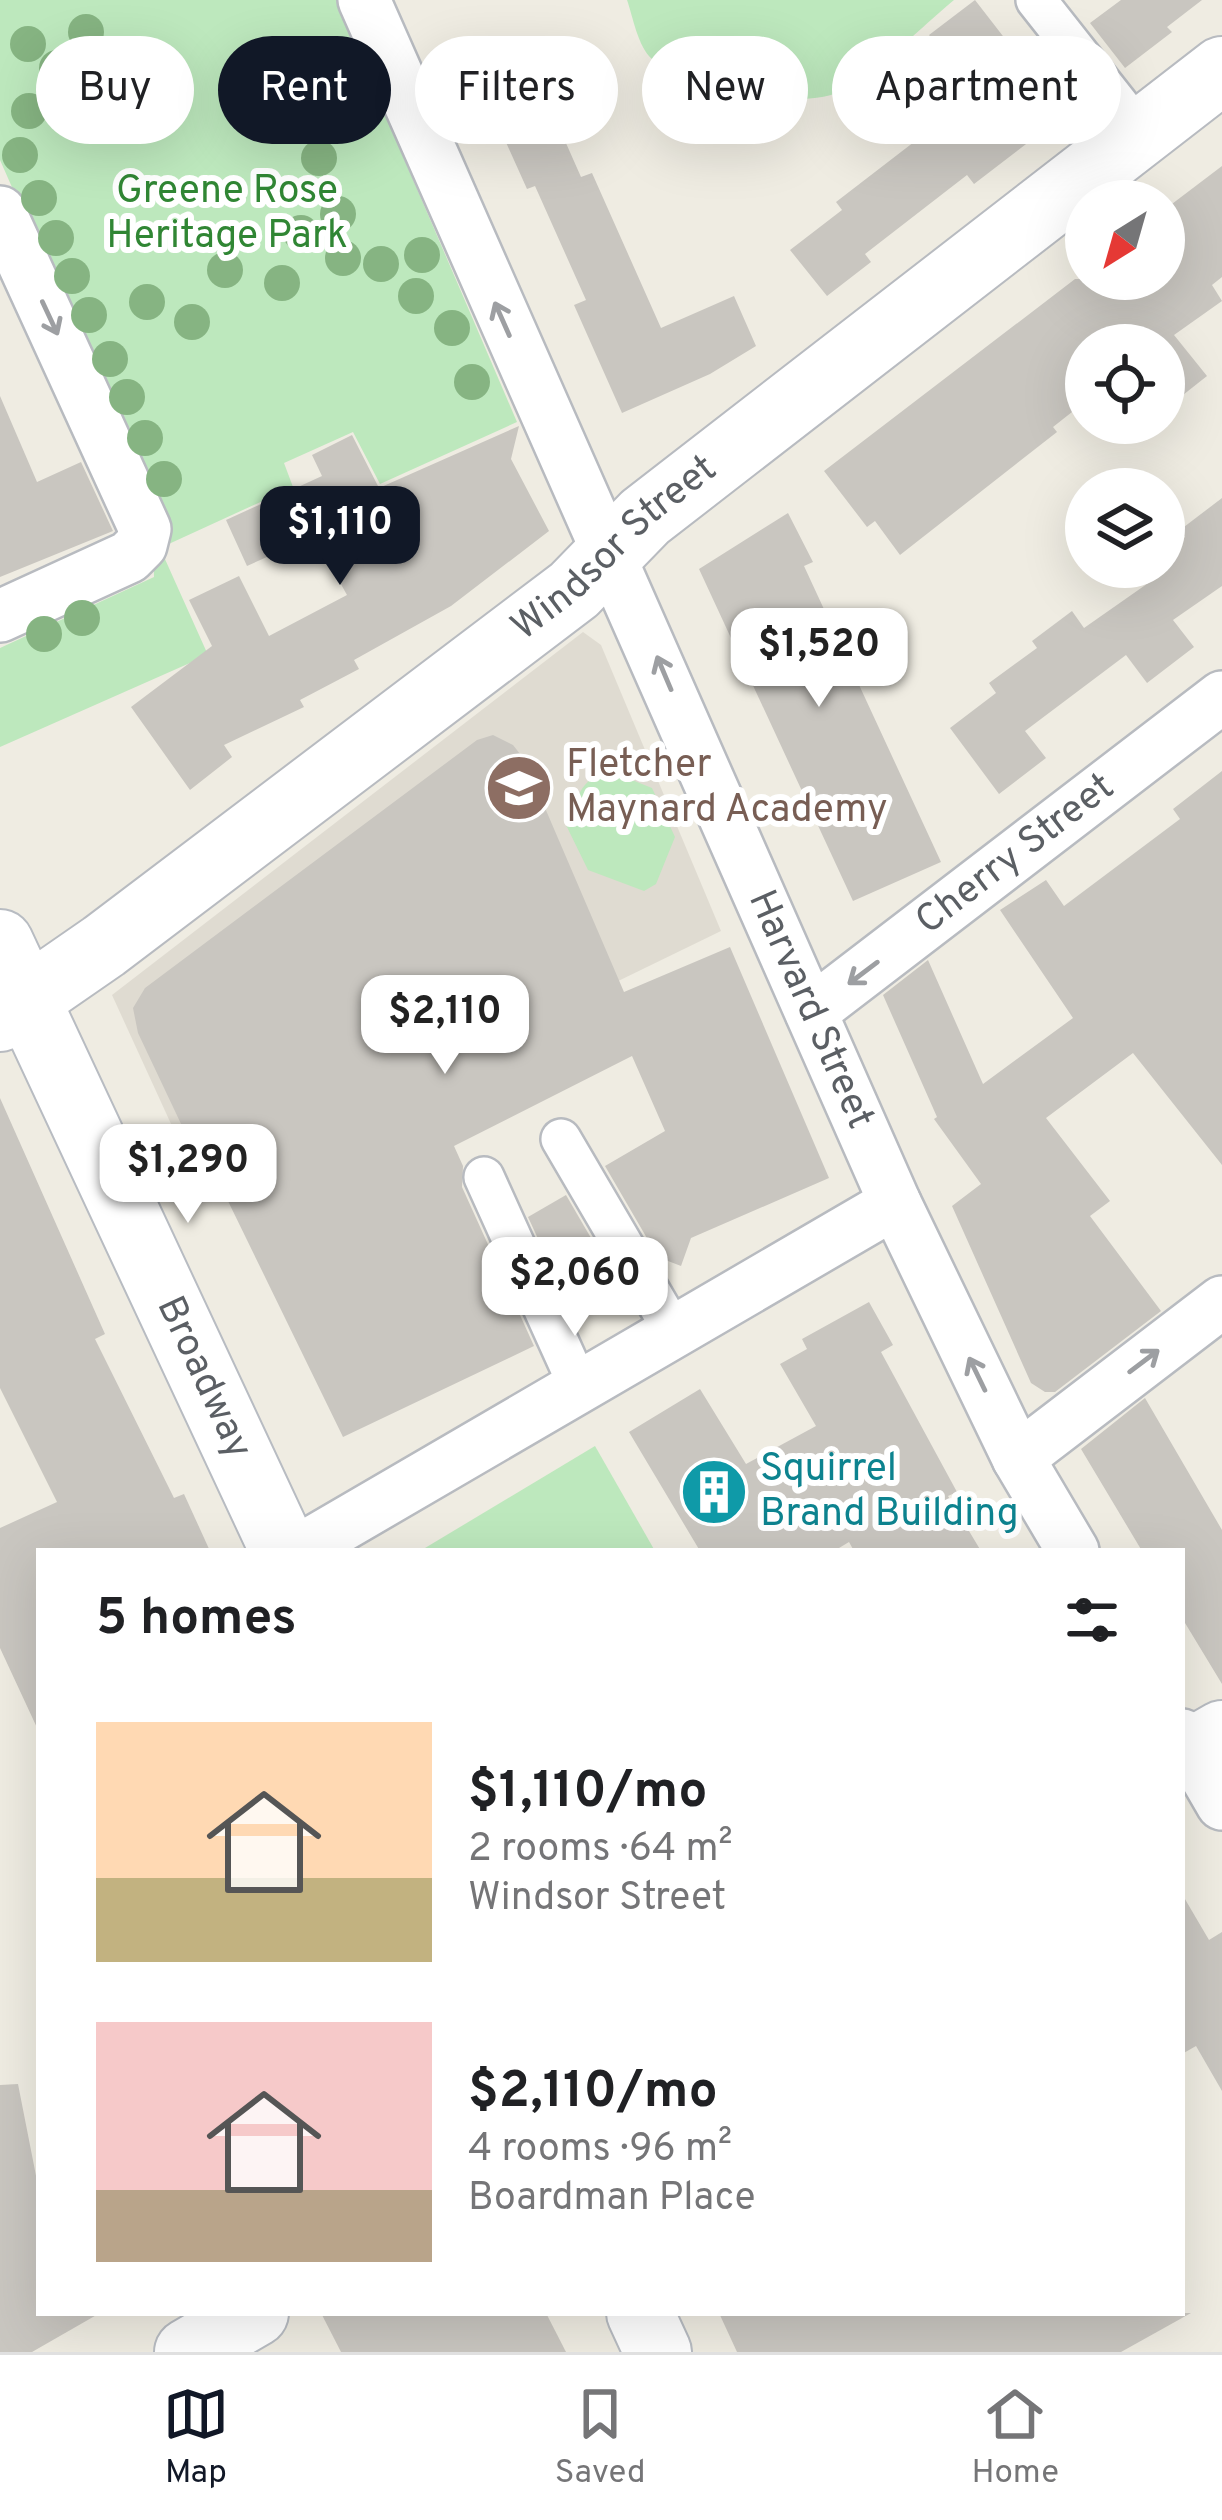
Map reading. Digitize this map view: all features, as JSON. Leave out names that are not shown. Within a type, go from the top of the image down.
[{"type":"street","name":"Harvard Street","points":[[364,0],[895,1203],[1018,1458],[1071,1548]]},
{"type":"street","points":[[1036,0],[1141,133]]},
{"type":"street","name":"Windsor Street","points":[[9,987],[344,765],[574,590],[645,517],[1222,70]]},
{"type":"street","points":[[0,212],[145,529],[141,545],[130,557],[0,616]]},
{"type":"street","name":"Cherry Street","points":[[811,1012],[1222,697]]},
{"type":"street","name":"Broadway","points":[[9,987],[283,1548]]},
{"type":"street","points":[[561,1138],[674,1332]]},
{"type":"street","points":[[484,1177],[579,1387]]},
{"type":"street","points":[[303,1548],[895,1203]]},
{"type":"street","points":[[1018,1458],[1222,1302]]},
{"type":"street","points":[[188,2352],[250,2316]]},
{"type":"street","points":[[641,2316],[658,2352]]},
{"type":"shaded area","name":"Fletcher Maynard Academy","points":[[583,632],[601,645],[721,931],[199,1185],[112,995]]},
{"type":"green space","name":"Greene Rose Heritage Park","points":[[0,0],[336,0],[351,36],[218,36],[218,144],[391,144],[391,128],[517,422],[380,484],[353,432],[284,463],[293,487],[160,548],[208,655],[0,747],[0,648],[154,577],[153,507],[0,160]]},
{"type":"green space","points":[[627,0],[954,0],[913,36],[832,36],[832,94],[808,98],[808,36],[642,36],[642,45]]},
{"type":"green space","points":[[607,770],[652,788],[675,837],[656,884],[644,891],[588,870],[566,825],[585,785]]},
{"type":"green space","points":[[595,1446],[653,1548],[425,1548]]},
{"type":"building","points":[[975,0],[1003,36],[930,36]]},
{"type":"building","points":[[1121,0],[1202,0],[1167,27],[1172,32],[1125,68],[1121,36],[1100,36],[1090,23]]},
{"type":"building","points":[[507,144],[566,144],[581,177],[592,173],[661,328],[734,296],[756,346],[710,374],[622,413],[574,305],[586,300],[535,186],[527,189]]},
{"type":"building","points":[[911,144],[1026,144],[974,184],[967,175],[865,254],[871,262],[827,296],[790,250],[842,210],[836,202]]},
{"type":"building","points":[[1222,166],[1222,277],[1212,285],[1222,301],[1185,327],[1065,324],[1065,418],[1053,427],[1057,432],[900,555],[875,521],[867,527],[824,471],[1065,287],[1065,300],[1185,300],[1185,194]]},
{"type":"building","points":[[1185,349],[1207,376],[1185,393]]},
{"type":"building","points":[[0,396],[37,482],[81,462],[113,531],[0,577]]},
{"type":"building","points":[[519,426],[511,459],[549,531],[451,606],[354,660],[359,669],[300,700],[304,707],[224,745],[232,757],[190,790],[131,707],[212,646],[189,600],[239,576],[269,636],[347,595],[314,536],[247,566],[226,520],[322,476],[312,455],[352,435],[379,488]]},
{"type":"building","points":[[1222,498],[1222,586],[1173,620],[1194,647],[1147,683],[1126,655],[1025,731],[1046,758],[999,794],[950,728],[996,693],[989,683],[1037,648],[1032,641],[1072,611],[1084,628],[1141,588],[1185,588],[1185,526]]},
{"type":"building","points":[[788,513],[813,562],[804,566],[941,862],[853,901],[699,569]]},
{"type":"building","points":[[493,735],[513,745],[524,759],[624,992],[730,947],[829,1178],[691,1238],[681,1266],[668,1261],[662,1264],[605,1166],[665,1131],[632,1056],[454,1146],[463,1166],[462,1187],[534,1346],[343,1437],[208,1160],[200,1164],[138,1033],[133,1008],[145,988],[477,740]]},
{"type":"building","points":[[1222,771],[1222,1165],[1133,1053],[1046,1118],[1110,1201],[1090,1216],[1161,1311],[1055,1392],[1045,1392],[1031,1383],[952,1206],[981,1184],[934,1119],[883,995],[928,960],[983,1084],[1073,1018],[1000,910],[1046,880],[1064,906],[1180,819],[1173,809]]},
{"type":"building","points":[[0,1098],[105,1334],[95,1339],[174,1498],[184,1494],[209,1548],[36,1548],[36,1726],[0,1648],[0,1528],[57,1502],[0,1388]]},
{"type":"building","points":[[566,1195],[623,1293],[576,1321],[528,1217]]},
{"type":"building","points":[[869,1302],[893,1345],[881,1352],[957,1492],[948,1496],[979,1548],[852,1548],[849,1542],[839,1548],[698,1548],[629,1432],[700,1389],[746,1464],[816,1426],[780,1364],[807,1349],[802,1339]]},
{"type":"building","points":[[1145,1398],[1222,1530],[1222,1684],[1185,1623],[1185,1548],[1140,1548],[1081,1449]]},
{"type":"building","points":[[1185,1899],[1209,1940],[1222,1932],[1222,2091],[1196,2046],[1185,2052]]},
{"type":"building","points":[[18,2084],[36,2176],[36,2316],[95,2316],[32,2352],[0,2352],[0,2085]]},
{"type":"building","points":[[1191,2313],[1121,2352],[737,2352],[720,2316]]},
{"type":"building","points":[[323,2316],[548,2316],[566,2352],[341,2352]]},
{"type":"place","name":"Fletcher Maynard Academy","points":[[519,788]]},
{"type":"place","name":"Squirrel Brand Building","points":[[714,1492]]}]
